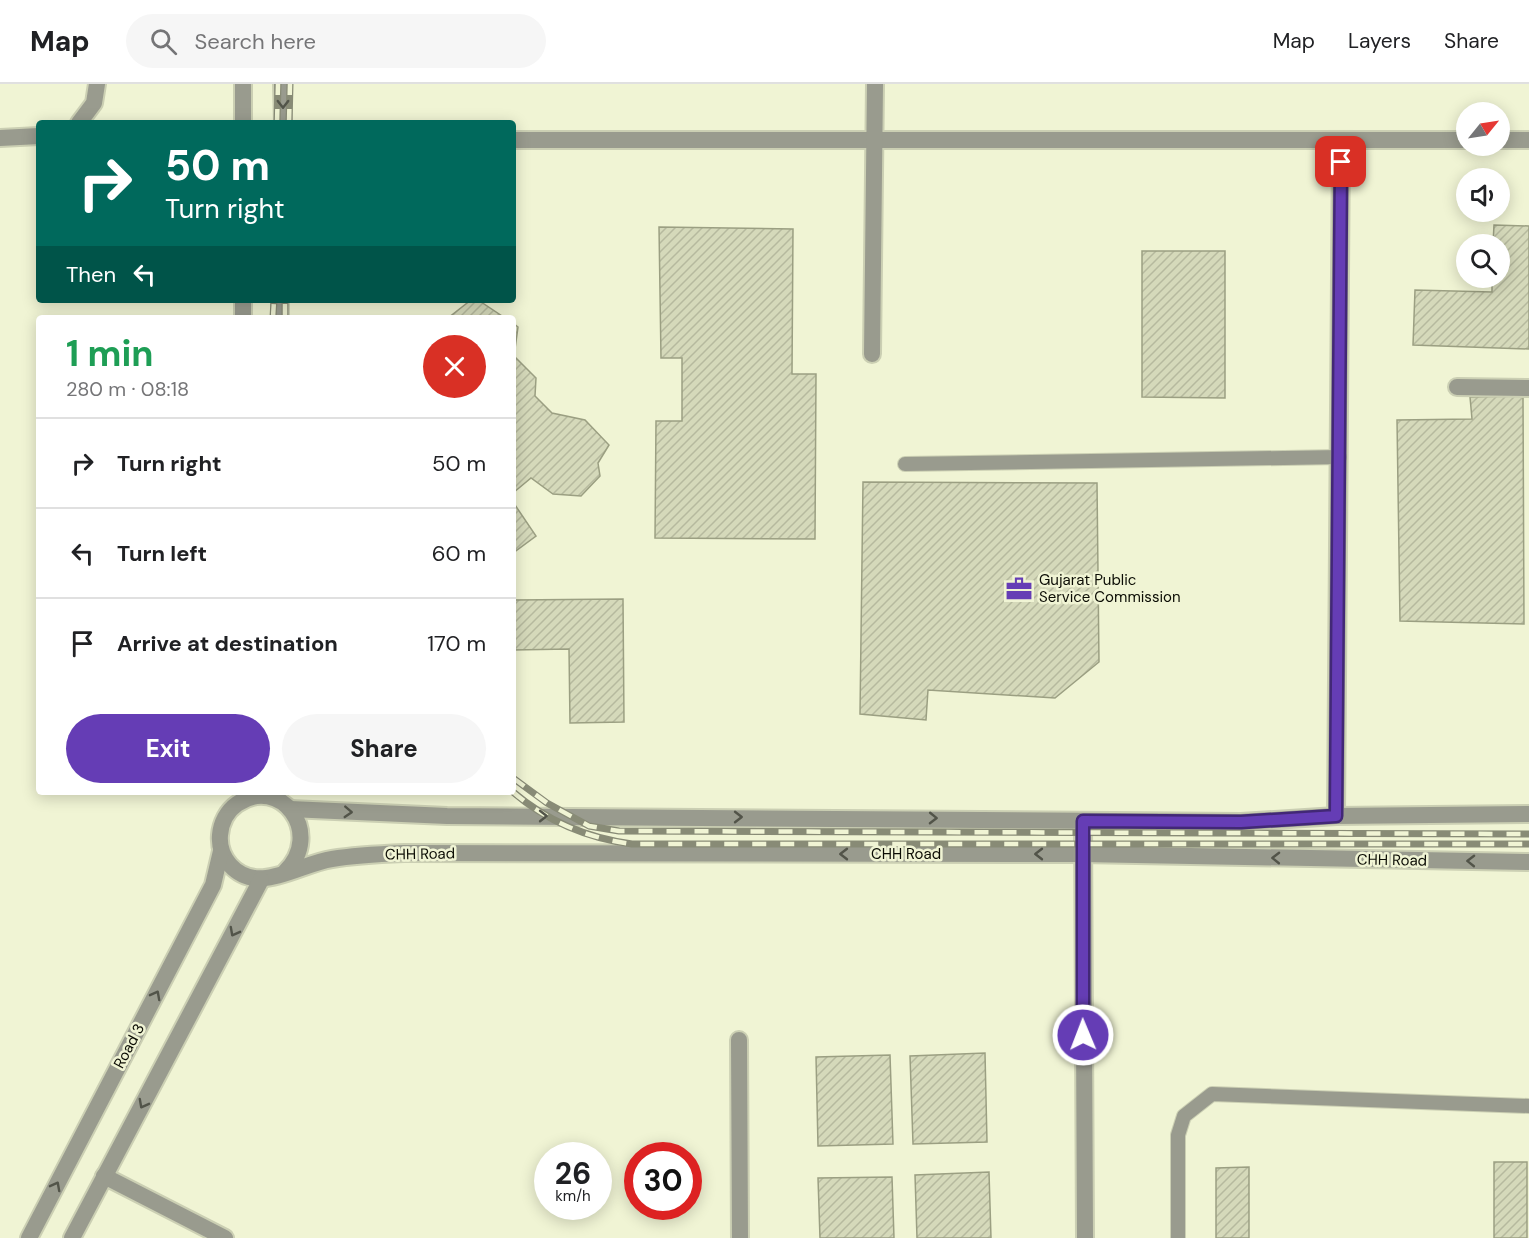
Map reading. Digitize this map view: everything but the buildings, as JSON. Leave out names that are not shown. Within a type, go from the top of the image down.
[{"type":"street","points":[[84,120],[94,103],[97,84]]},
{"type":"street","points":[[243,84],[243,120]]},
{"type":"street","points":[[282,84],[283,120]]},
{"type":"street","points":[[872,354],[875,84]]},
{"type":"street","points":[[0,138],[36,136]]},
{"type":"street","points":[[516,140],[1456,140]]},
{"type":"street","points":[[1336,816],[1341,140]]},
{"type":"street","points":[[1510,140],[1529,140]]},
{"type":"street","points":[[1457,387],[1529,388]]},
{"type":"street","points":[[228,813],[249,799],[274,796],[290,809],[300,826],[302,839],[300,852],[285,872],[261,880],[237,872],[221,851],[221,825],[228,813],[231,795]]},
{"type":"street","points":[[290,809],[447,816],[1241,822],[1336,816],[1529,814]]},
{"type":"street","points":[[1083,821],[1085,1238]]},
{"type":"street","name":"Road 3","points":[[29,1238],[213,885],[221,851]]},
{"type":"street","name":"CHH Road","points":[[285,872],[330,859],[405,853],[1082,854],[1529,862]]},
{"type":"street","points":[[72,1238],[261,880]]},
{"type":"street","points":[[739,1040],[740,1238]]},
{"type":"street","points":[[104,1176],[225,1238]]},
{"type":"lane","points":[[905,464],[1340,457]]},
{"type":"lane","points":[[1178,1238],[1178,1135],[1184,1116],[1212,1094],[1529,1106]]},
{"type":"railway","points":[[277,120],[278,84]]},
{"type":"railway","points":[[289,120],[290,84]]},
{"type":"railway","points":[[273,315],[274,303]]},
{"type":"railway","points":[[285,303],[285,315]]},
{"type":"railway","points":[[516,780],[547,803],[589,826],[619,831],[1529,834]]},
{"type":"railway","points":[[516,795],[540,812],[569,827],[599,838],[632,844],[1529,844]]},
{"type":"place","name":"Gujarat Public Service Commission","points":[[1019,589]]},
{"type":"route","points":[[1083,1035],[1083,821],[1241,822],[1336,816],[1341,162]]}]
